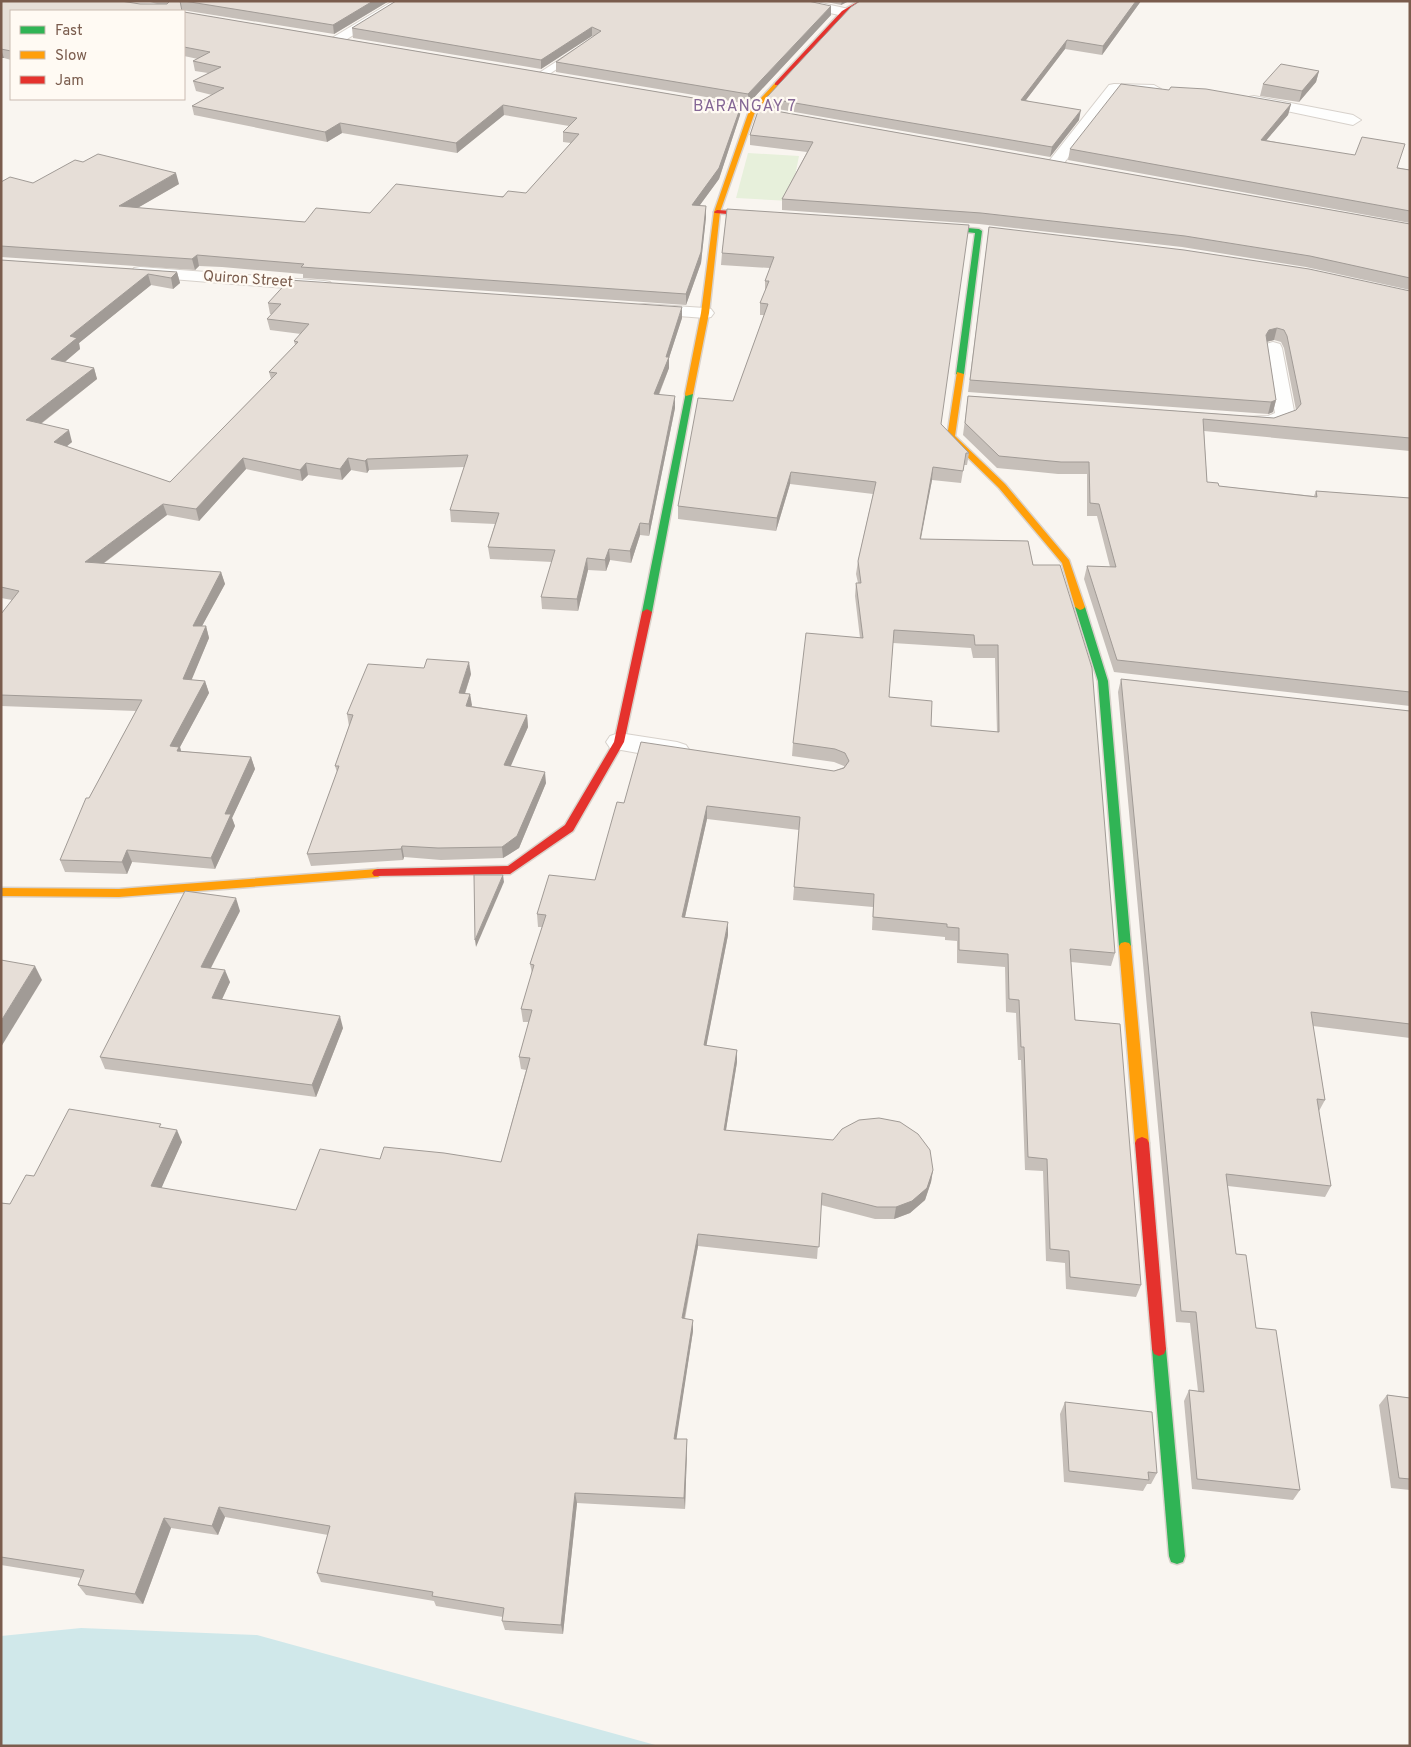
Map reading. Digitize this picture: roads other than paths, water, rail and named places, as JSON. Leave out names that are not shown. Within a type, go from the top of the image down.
[{"type":"street","points":[[329,40],[403,1]]},
{"type":"street","points":[[792,1],[844,12]]},
{"type":"street","points":[[1,892],[119,893],[367,873],[510,870],[569,828],[619,742],[640,650],[705,313],[717,212],[748,110],[844,12],[863,1]]},
{"type":"street","points":[[329,40],[353,44]]},
{"type":"street","points":[[538,74],[562,78]]},
{"type":"street","points":[[1036,161],[1063,165],[1114,88],[1166,90]]},
{"type":"street","points":[[1241,97],[1353,120]]},
{"type":"street","points":[[748,110],[772,114]]},
{"type":"street","points":[[717,212],[776,216]]},
{"type":"street","points":[[921,226],[998,233]]},
{"type":"street","points":[[979,231],[965,400],[951,437],[1002,486],[1066,562],[1113,682],[1176,1556]]},
{"type":"street","name":"Quiron Street","points":[[128,271],[346,287]]},
{"type":"street","points":[[625,307],[705,313]]},
{"type":"street","points":[[1231,419],[1270,422],[1285,416],[1273,348]]},
{"type":"street","points":[[619,742],[704,755]]},
{"type":"lane","points":[[538,74],[588,44]]},
{"type":"water","points":[[81,1628],[257,1635],[659,1746],[1,1746],[1,1636]]},
{"type":"district","name":"BARANGAY 7","points":[[745,107]]}]
